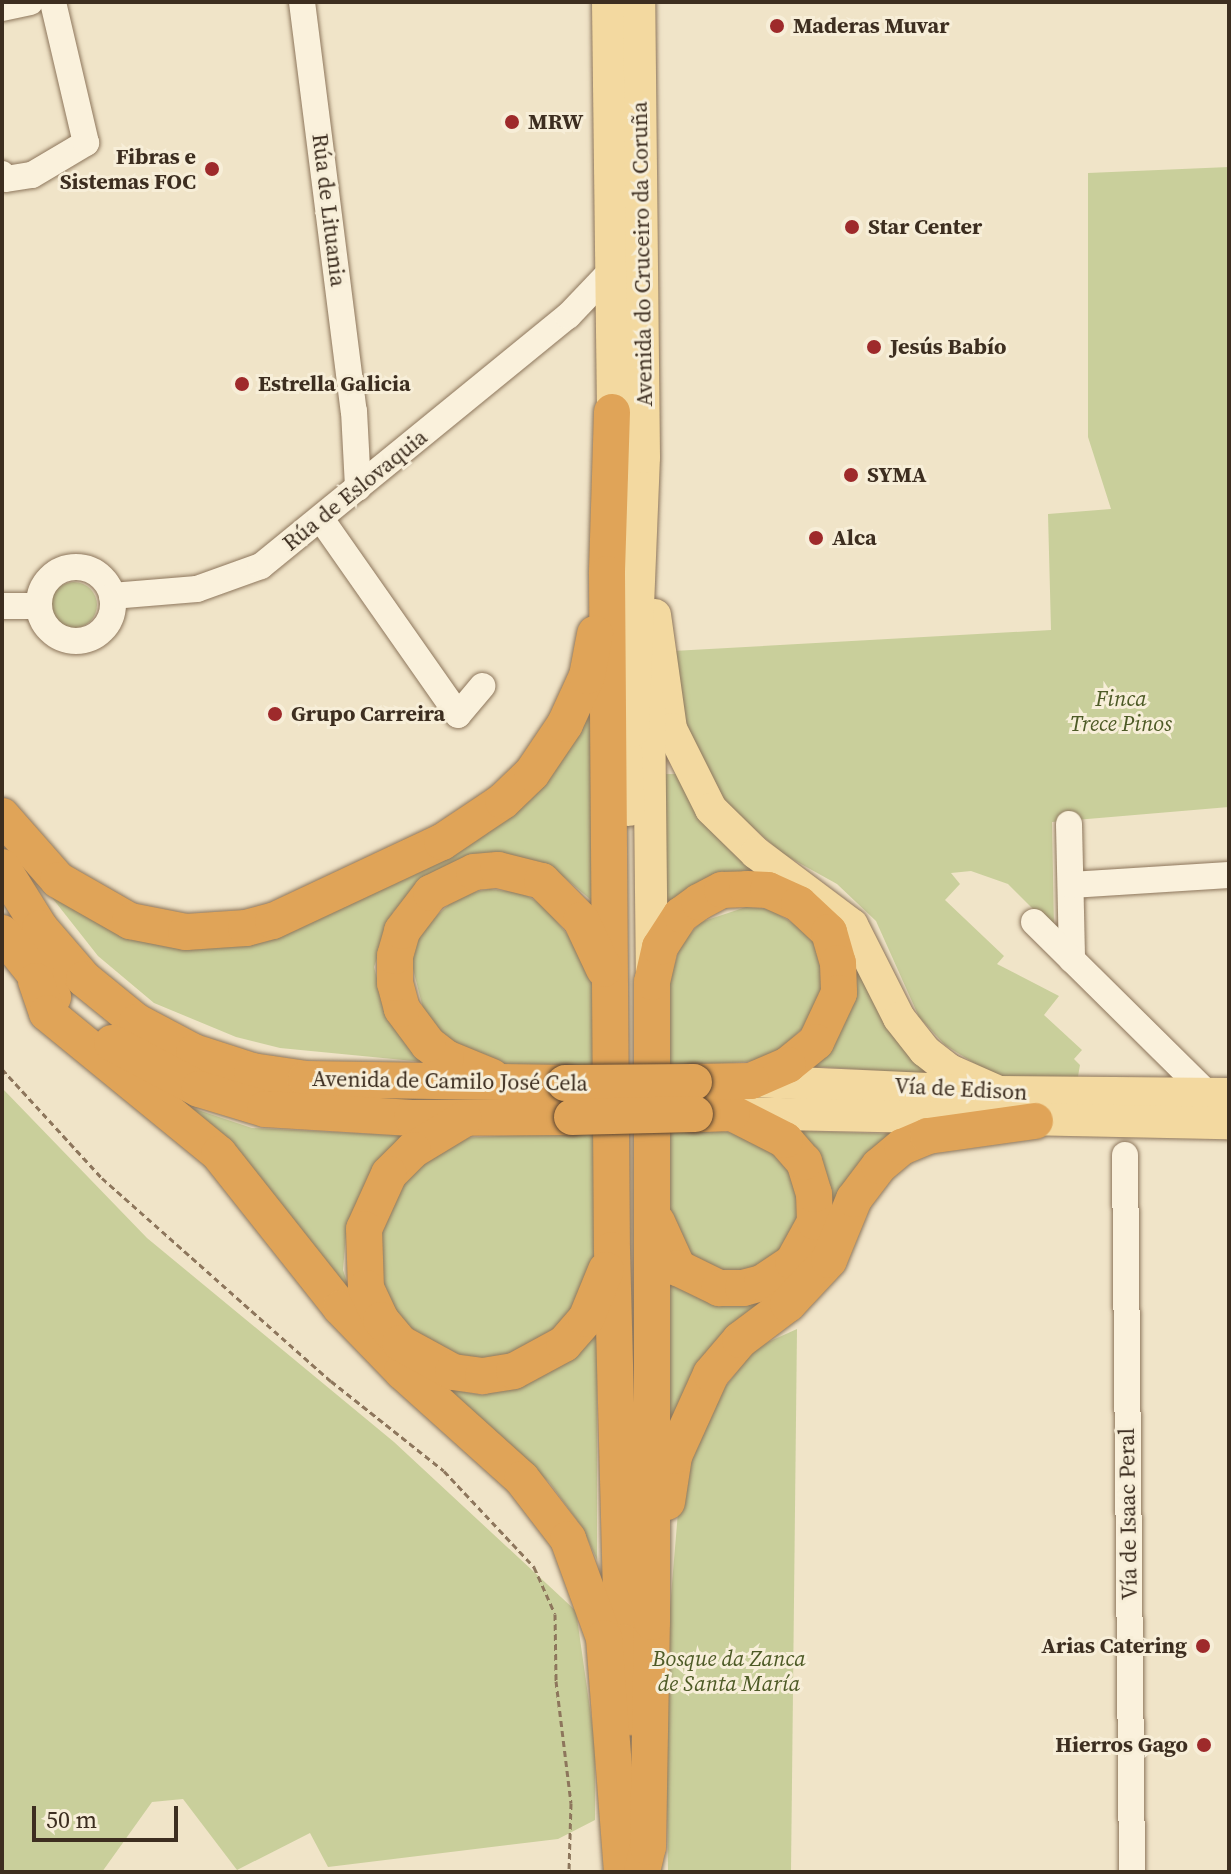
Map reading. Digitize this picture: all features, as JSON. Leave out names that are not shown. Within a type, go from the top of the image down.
[{"type":"highway","points":[[612,412],[607,574],[612,1250],[622,1642],[636,1741]]},
{"type":"highway","points":[[2,816],[58,880],[130,921],[214,931],[246,928],[308,907],[452,836],[532,773],[565,724],[587,676],[607,574]]},
{"type":"highway","points":[[629,810],[636,1741],[642,1872]]},
{"type":"highway","name":"Avenida de Camilo José Cela","points":[[2,867],[40,928],[84,979],[137,1022],[194,1052],[252,1071],[306,1079],[514,1083],[568,1100]]},
{"type":"highway","points":[[514,1083],[446,1058],[428,1044],[402,1009],[395,983],[395,956],[414,910],[451,881],[474,872],[498,870],[542,881],[581,920],[609,982]]},
{"type":"highway","points":[[642,1872],[648,1847],[652,1622],[652,982],[660,947],[681,915],[722,890],[768,890],[816,918],[835,949],[839,993],[833,1012],[816,1042],[788,1065],[751,1081]]},
{"type":"highway","name":"Avenida de Camilo José Cela","points":[[2,933],[36,981],[84,1025],[143,1064],[199,1089],[265,1109],[467,1118],[568,1100],[694,1098]]},
{"type":"highway","points":[[36,981],[47,1013],[219,1154],[341,1308],[402,1371],[522,1479],[568,1539],[604,1638],[622,1872]]},
{"type":"highway","name":"Vía de Edison","points":[[694,1098],[751,1081]]},
{"type":"highway","name":"Vía de Edison","points":[[694,1098],[732,1113]]},
{"type":"highway","points":[[653,1209],[664,1246],[678,1268],[697,1280],[743,1288],[762,1283],[793,1262],[815,1222],[814,1194],[804,1162],[785,1140],[732,1113]]},
{"type":"highway","points":[[467,1118],[431,1136],[389,1174],[364,1229],[366,1288],[381,1320],[400,1343],[453,1372],[483,1376],[541,1360],[586,1319],[612,1250]]},
{"type":"highway","points":[[652,1622],[674,1456],[711,1374],[740,1340],[788,1304],[829,1260],[864,1181],[902,1147],[928,1136],[1035,1121]]},
{"type":"main road","name":"Avenida do Cruceiro da Coruña","points":[[608,2],[612,412],[629,810]]},
{"type":"main road","name":"Avenida do Cruceiro da Coruña","points":[[639,2],[643,506]]},
{"type":"main road","points":[[643,506],[661,680],[671,729],[696,787],[756,853],[852,925],[899,1018],[925,1051],[949,1070],[999,1092]]},
{"type":"main road","points":[[629,810],[643,506]]},
{"type":"main road","points":[[649,561],[652,982]]},
{"type":"main road","name":"Vía de Edison","points":[[751,1081],[999,1092],[1219,1094]]},
{"type":"main road","name":"Vía de Edison","points":[[732,1113],[1229,1123]]},
{"type":"street","points":[[2,8],[30,2]]},
{"type":"street","points":[[2,174],[6,179],[32,175],[86,143],[53,2]]},
{"type":"street","name":"Rúa de Lituania","points":[[302,2],[354,428],[358,488]]},
{"type":"street","name":"Rúa de Eslovaquia","points":[[112,596],[197,589],[261,566],[402,452],[523,366],[609,273]]},
{"type":"street","points":[[568,316],[582,314],[610,323]]},
{"type":"street","points":[[354,428],[378,444],[402,452]]},
{"type":"street","points":[[354,428],[363,455],[381,469]]},
{"type":"street","points":[[321,519],[458,715],[482,686]]},
{"type":"street","points":[[77,567],[100,575],[112,596],[102,630],[80,640],[48,628],[22,606],[54,574],[77,567]]},
{"type":"street","points":[[1069,824],[1072,960]]},
{"type":"street","points":[[1071,885],[1229,875]]},
{"type":"street","points":[[1034,922],[1219,1094]]},
{"type":"street","points":[[1081,1120],[1109,1133],[1125,1155],[1165,1123]]},
{"type":"street","name":"Vía de Isaac Peral","points":[[1125,1155],[1132,1872]]},
{"type":"path","points":[[2,1069],[102,1178],[331,1381],[444,1471],[534,1567],[555,1614],[556,1681],[571,1803],[569,1872]]},
{"type":"green space","name":"Finca Trece Pinos","points":[[1229,167],[1229,807],[1052,822],[1054,930],[1008,884],[971,871],[951,873],[960,884],[945,900],[1004,956],[997,964],[1059,996],[1044,1015],[1082,1050],[1074,1059],[1080,1065],[1077,1082],[1033,1082],[993,1075],[945,1045],[919,1017],[876,921],[837,884],[783,854],[723,801],[683,720],[673,651],[1051,630],[1048,514],[1111,509],[1088,437],[1088,173]]},
{"type":"green space","points":[[74,582],[91,588],[97,605],[91,622],[74,628],[57,622],[51,605],[57,588]]},
{"type":"green space","points":[[599,680],[597,905],[565,878],[528,859],[434,873],[393,912],[374,967],[386,1013],[424,1062],[280,1048],[236,1037],[154,1003],[98,956],[31,871],[163,939],[459,843]]},
{"type":"green space","points":[[665,774],[677,774],[764,869],[730,874],[658,913]]},
{"type":"green space","points":[[490,889],[522,893],[543,905],[577,946],[593,987],[599,1069],[503,1066],[463,1056],[425,1016],[411,961],[418,933],[459,895]]},
{"type":"green space","points":[[746,907],[769,909],[808,932],[819,952],[822,997],[813,1018],[782,1048],[756,1061],[660,1068],[670,979],[681,944],[701,922]]},
{"type":"green space","points":[[845,948],[945,1075],[808,1066]]},
{"type":"green space","points":[[2,1088],[147,1238],[394,1442],[576,1611],[595,1744],[595,1820],[558,1839],[328,1867],[310,1833],[237,1870],[183,1799],[152,1802],[102,1872],[2,1872]]},
{"type":"green space","points":[[171,1101],[252,1128],[412,1136],[375,1168],[347,1223],[343,1270],[353,1301]]},
{"type":"green space","points":[[722,1131],[763,1139],[806,1189],[791,1254],[724,1279],[671,1241],[660,1132]]},
{"type":"green space","points":[[800,1131],[898,1134],[663,1470],[661,1271],[742,1298],[830,1195],[818,1152]]},
{"type":"green space","points":[[606,1135],[606,1232],[579,1312],[548,1349],[451,1365],[386,1320],[371,1250],[395,1183],[459,1138]]},
{"type":"green space","points":[[597,1323],[597,1560],[582,1527],[549,1482],[441,1388],[482,1395],[519,1386]]},
{"type":"green space","name":"Bosque da Zanca de Santa María","points":[[797,1329],[791,1872],[668,1872],[665,1668],[679,1500],[695,1437],[722,1391],[755,1348]]},
{"type":"place","name":"Maderas Muvar","points":[[777,26]]},
{"type":"place","name":"MRW","points":[[512,122]]},
{"type":"place","name":"Fibras e Sistemas FOC","points":[[212,169]]},
{"type":"place","name":"Star Center","points":[[852,227]]},
{"type":"place","name":"Jesús Babío","points":[[874,347]]},
{"type":"place","name":"Estrella Galicia","points":[[242,384]]},
{"type":"place","name":"SYMA","points":[[851,475]]},
{"type":"place","name":"Alca","points":[[816,538]]},
{"type":"place","name":"Grupo Carreira","points":[[275,714]]},
{"type":"place","name":"Arias Catering","points":[[1203,1646]]},
{"type":"place","name":"Hierros Gago","points":[[1204,1745]]}]
